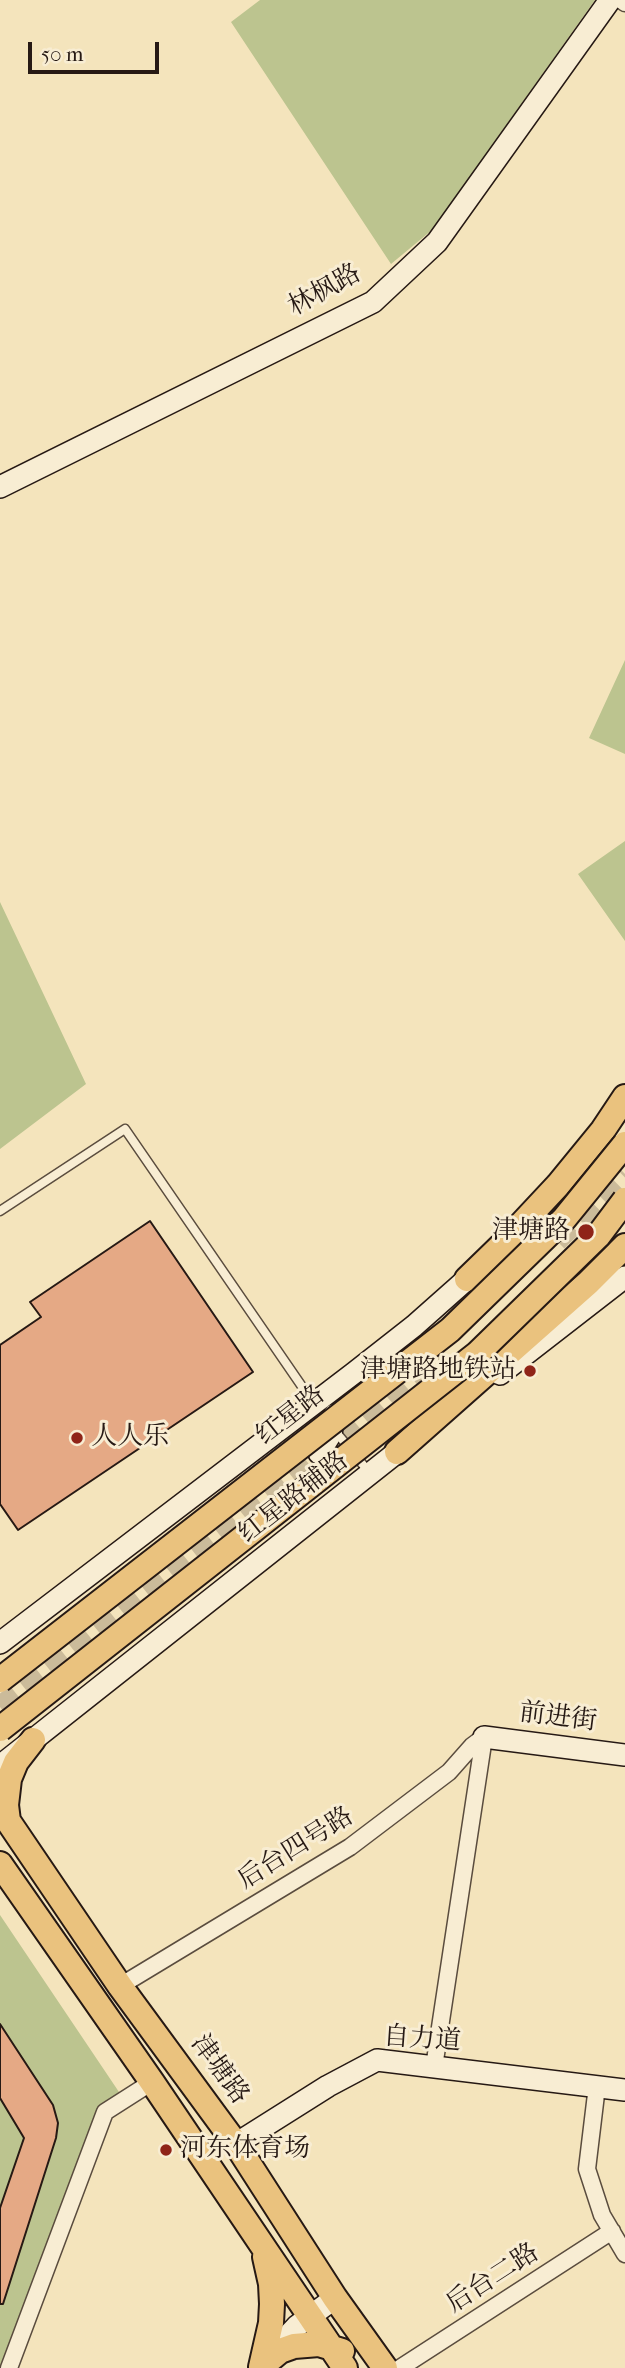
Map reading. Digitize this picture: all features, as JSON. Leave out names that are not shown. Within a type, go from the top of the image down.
[{"type":"main road","name":"林枫路","points":[[0,487],[373,302],[437,242],[610,0]]},
{"type":"main road","points":[[0,1643],[414,1326],[501,1246],[558,1185],[603,1130],[625,1097]]},
{"type":"main road","name":"红星路","points":[[0,1680],[450,1330],[564,1219],[625,1144]]},
{"type":"main road","points":[[0,1729],[477,1354],[598,1236],[625,1200]]},
{"type":"main road","points":[[397,1452],[588,1283],[625,1245]]},
{"type":"main road","name":"红星路辅路","points":[[0,1766],[370,1473],[625,1277]]},
{"type":"main road","points":[[319,1453],[333,1428],[338,1399],[354,1373]]},
{"type":"main road","name":"前进街","points":[[484,1737],[625,1755]]},
{"type":"main road","points":[[0,1755],[33,1740]]},
{"type":"main road","points":[[4,1815],[9,1779],[16,1762],[33,1740]]},
{"type":"main road","name":"津塘路","points":[[4,1815],[120,1986],[236,2144],[335,2298],[385,2368]]},
{"type":"main road","points":[[0,1864],[152,2082],[345,2368]]},
{"type":"main road","name":"自力道","points":[[236,2144],[328,2086],[377,2060],[625,2090]]},
{"type":"main road","points":[[261,2243],[271,2284],[272,2304],[271,2323],[261,2368]]},
{"type":"main road","points":[[261,2368],[282,2339],[335,2298]]},
{"type":"main road","points":[[261,2368],[280,2351],[294,2346],[319,2344],[350,2354],[373,2368]]},
{"type":"street","name":"后台四号路","points":[[120,1986],[350,1847],[449,1772],[472,1745],[484,1737]]},
{"type":"street","points":[[434,2067],[484,1737]]},
{"type":"street","points":[[9,2368],[105,2112],[152,2082]]},
{"type":"street","points":[[597,2086],[587,2169],[602,2215],[625,2254]]},
{"type":"street","name":"后台二路","points":[[400,2368],[612,2231]]},
{"type":"lane","points":[[0,1211],[125,1129],[314,1404],[370,1473]]},
{"type":"green space","points":[[260,0],[595,0],[432,230],[391,264],[231,22]]},
{"type":"green space","points":[[625,660],[625,754],[589,738]]},
{"type":"green space","points":[[625,841],[625,941],[578,874]]},
{"type":"green space","points":[[0,902],[86,1084],[0,1149]]},
{"type":"green space","points":[[0,1915],[119,2092],[16,2368],[0,2368]]},
{"type":"building","name":"人人乐","points":[[150,1221],[253,1372],[18,1530],[0,1504],[0,1345],[41,1317],[30,1302]]},
{"type":"building","points":[[0,2024],[53,2105],[58,2123],[56,2138],[3,2304],[0,2304],[0,2208],[24,2138],[0,2098]]},
{"type":"tunnel","points":[[557,1241],[625,1174]]},
{"type":"tunnel","points":[[0,1707],[340,1437],[442,1350]]},
{"type":"place","name":"津塘路","points":[[586,1232]]},
{"type":"place","name":"津塘路地铁站","points":[[530,1371]]},
{"type":"place","name":"人人乐","points":[[77,1438]]},
{"type":"place","name":"河东体育场","points":[[166,2150]]}]
